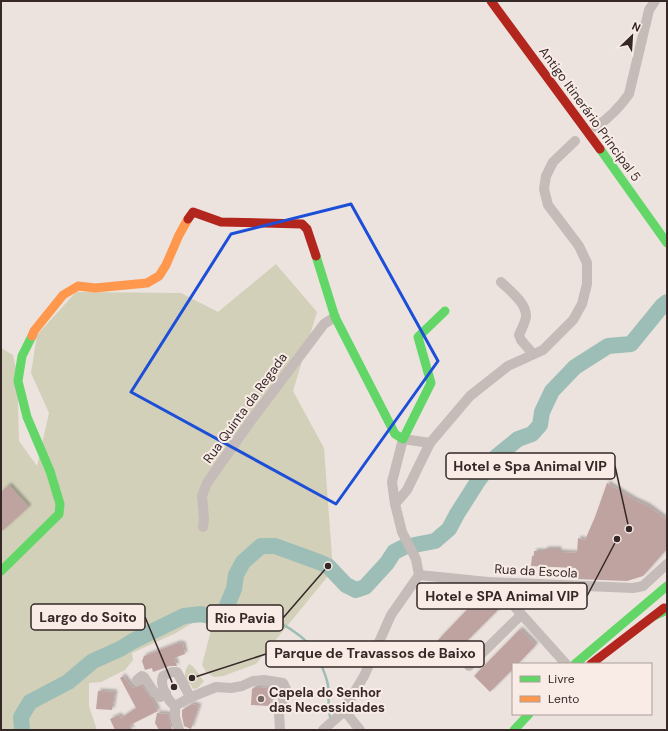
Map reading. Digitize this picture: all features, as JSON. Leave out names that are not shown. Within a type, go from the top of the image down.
[{"type":"main road","name":"Antigo Itinerário Principal 5","points":[[491,1],[667,243]]},
{"type":"main road","points":[[1,571],[59,514],[60,504],[50,471],[27,417],[18,381],[22,356],[34,331],[63,295],[78,286],[94,288],[148,283],[160,276],[179,235],[193,212],[221,222],[302,224],[307,229],[335,317],[395,434],[403,439],[431,383],[418,337],[445,311]]},
{"type":"main road","points":[[576,663],[667,587]]},
{"type":"main road","points":[[592,663],[667,606]]},
{"type":"main road","points":[[654,616],[667,610]]},
{"type":"main road","points":[[517,727],[528,715]]},
{"type":"main road","points":[[517,727],[531,715]]},
{"type":"street","points":[[596,127],[605,121],[629,94],[649,10],[655,1]]},
{"type":"street","points":[[394,504],[407,490],[430,443],[470,396],[508,366],[543,350],[572,320],[582,304],[587,284],[587,263],[579,246],[548,206],[544,188],[546,176],[553,162],[575,141]]},
{"type":"street","points":[[501,282],[517,297],[525,311],[526,318],[519,336],[534,354]]},
{"type":"street","name":"Rua Quinta da Regada","points":[[203,527],[204,519],[202,496],[207,483],[250,422],[324,324],[335,317]]},
{"type":"street","points":[[325,728],[344,710],[364,676],[391,615],[419,575],[416,559],[402,532],[394,504],[392,482],[403,439],[430,443]]},
{"type":"street","name":"Rua da Escola","points":[[419,575],[488,582],[633,588],[643,586],[667,564]]},
{"type":"street","points":[[488,582],[506,597],[565,663]]},
{"type":"street","points":[[469,666],[521,614]]},
{"type":"street","points":[[558,654],[569,660],[577,660],[584,656]]},
{"type":"street","points":[[558,654],[560,663]]},
{"type":"street","points":[[176,706],[172,704],[166,693],[162,678],[163,676],[175,672],[178,674],[189,695],[189,698]]},
{"type":"street","points":[[137,680],[144,676],[158,696],[161,697],[166,693]]},
{"type":"street","points":[[176,706],[189,698],[216,687],[231,688],[242,686],[253,681],[264,680],[283,683],[286,689],[279,713],[280,730]]},
{"type":"street","points":[[176,706],[175,717],[179,730]]},
{"type":"street","points":[[344,710],[360,730]]},
{"type":"highlighted area","points":[[351,204],[438,361],[336,504],[131,392],[231,234]]},
{"type":"shaded area","points":[[276,264],[317,312],[293,391],[324,448],[333,570],[256,664],[223,676],[214,677],[206,672],[202,665],[211,630],[208,623],[194,622],[176,633],[132,653],[133,660],[125,670],[101,682],[89,683],[89,706],[97,730],[1,730],[1,348],[13,355],[21,391],[18,402],[19,441],[37,466],[49,413],[31,373],[37,335],[76,292],[181,293],[218,312]]},
{"type":"shaded area","points":[[189,664],[204,681],[198,688],[193,689],[184,679],[186,669]]},
{"type":"building","points":[[607,483],[633,499],[648,506],[667,520],[667,549],[643,576],[627,581],[576,579],[576,568],[531,566],[534,551],[559,549],[559,552],[577,553],[578,538],[585,540]]},
{"type":"building","points":[[9,485],[29,507],[1,532],[1,492]]},
{"type":"building","points":[[482,594],[498,610],[453,655],[438,640]]},
{"type":"building","points":[[520,629],[536,645],[519,663],[512,663],[512,670],[490,692],[474,676]]},
{"type":"building","points":[[178,643],[183,644],[185,654],[174,658],[177,666],[170,666],[153,672],[152,668],[145,670],[142,661],[144,656]]},
{"type":"building","points":[[123,676],[133,688],[141,685],[152,699],[158,711],[130,725],[132,730],[115,730],[110,719],[119,715],[121,718],[136,708],[120,678]]},
{"type":"building","name":"Capela do Senhor das Necessidades","points":[[255,687],[268,688],[268,693],[271,693],[270,706],[251,705],[252,689]]},
{"type":"building","points":[[98,691],[115,692],[112,710],[96,709]]},
{"type":"building","points":[[192,704],[199,706],[191,729],[184,726],[182,710]]},
{"type":"building","points":[[157,713],[168,714],[172,730],[159,730],[155,723]]},
{"type":"waterway","points":[[22,730],[21,717],[30,702],[68,682],[93,661],[120,649],[184,616],[201,614],[218,618],[225,610],[234,589],[236,575],[243,562],[261,546],[275,546],[328,566],[346,585],[356,590],[365,587],[387,563],[394,552],[404,547],[435,541],[449,529],[478,481],[496,457],[518,439],[532,434],[540,425],[542,412],[552,391],[575,367],[608,346],[631,344],[667,302]]},
{"type":"waterway","points":[[225,610],[238,608],[269,617],[290,629],[308,643],[316,653],[326,678],[329,690],[329,710],[331,720]]},
{"type":"traffic: fast","points":[[600,149],[667,243]]},
{"type":"traffic: fast","points":[[316,256],[335,317],[395,434],[403,439],[431,383],[418,337],[445,311]]},
{"type":"traffic: fast","points":[[1,571],[59,514],[60,504],[50,471],[27,417],[18,381],[22,356],[32,336]]},
{"type":"traffic: fast","points":[[576,663],[667,586]]},
{"type":"traffic: fast","points":[[654,616],[667,610]]},
{"type":"traffic: fast","points":[[514,730],[528,715]]},
{"type":"traffic: slow","points":[[32,336],[34,331],[63,295],[78,286],[95,288],[147,283],[159,276],[166,265],[179,235],[188,219]]},
{"type":"traffic: jam","points":[[491,1],[600,149]]},
{"type":"traffic: jam","points":[[188,219],[193,212],[221,222],[302,224],[307,229],[316,256]]},
{"type":"traffic: jam","points":[[592,663],[664,608]]},
{"type":"place","name":"Hotel e Spa Animal VIP","points":[[629,529]]},
{"type":"place","name":"Hotel e SPA Animal VIP","points":[[617,539]]},
{"type":"place","name":"Rio Pavia","points":[[328,566]]},
{"type":"place","name":"Parque de Travassos de Baixo","points":[[192,678]]},
{"type":"place","name":"Largo do Soito","points":[[174,687]]},
{"type":"place","name":"Capela do Senhor das Necessidades","points":[[261,699]]}]
